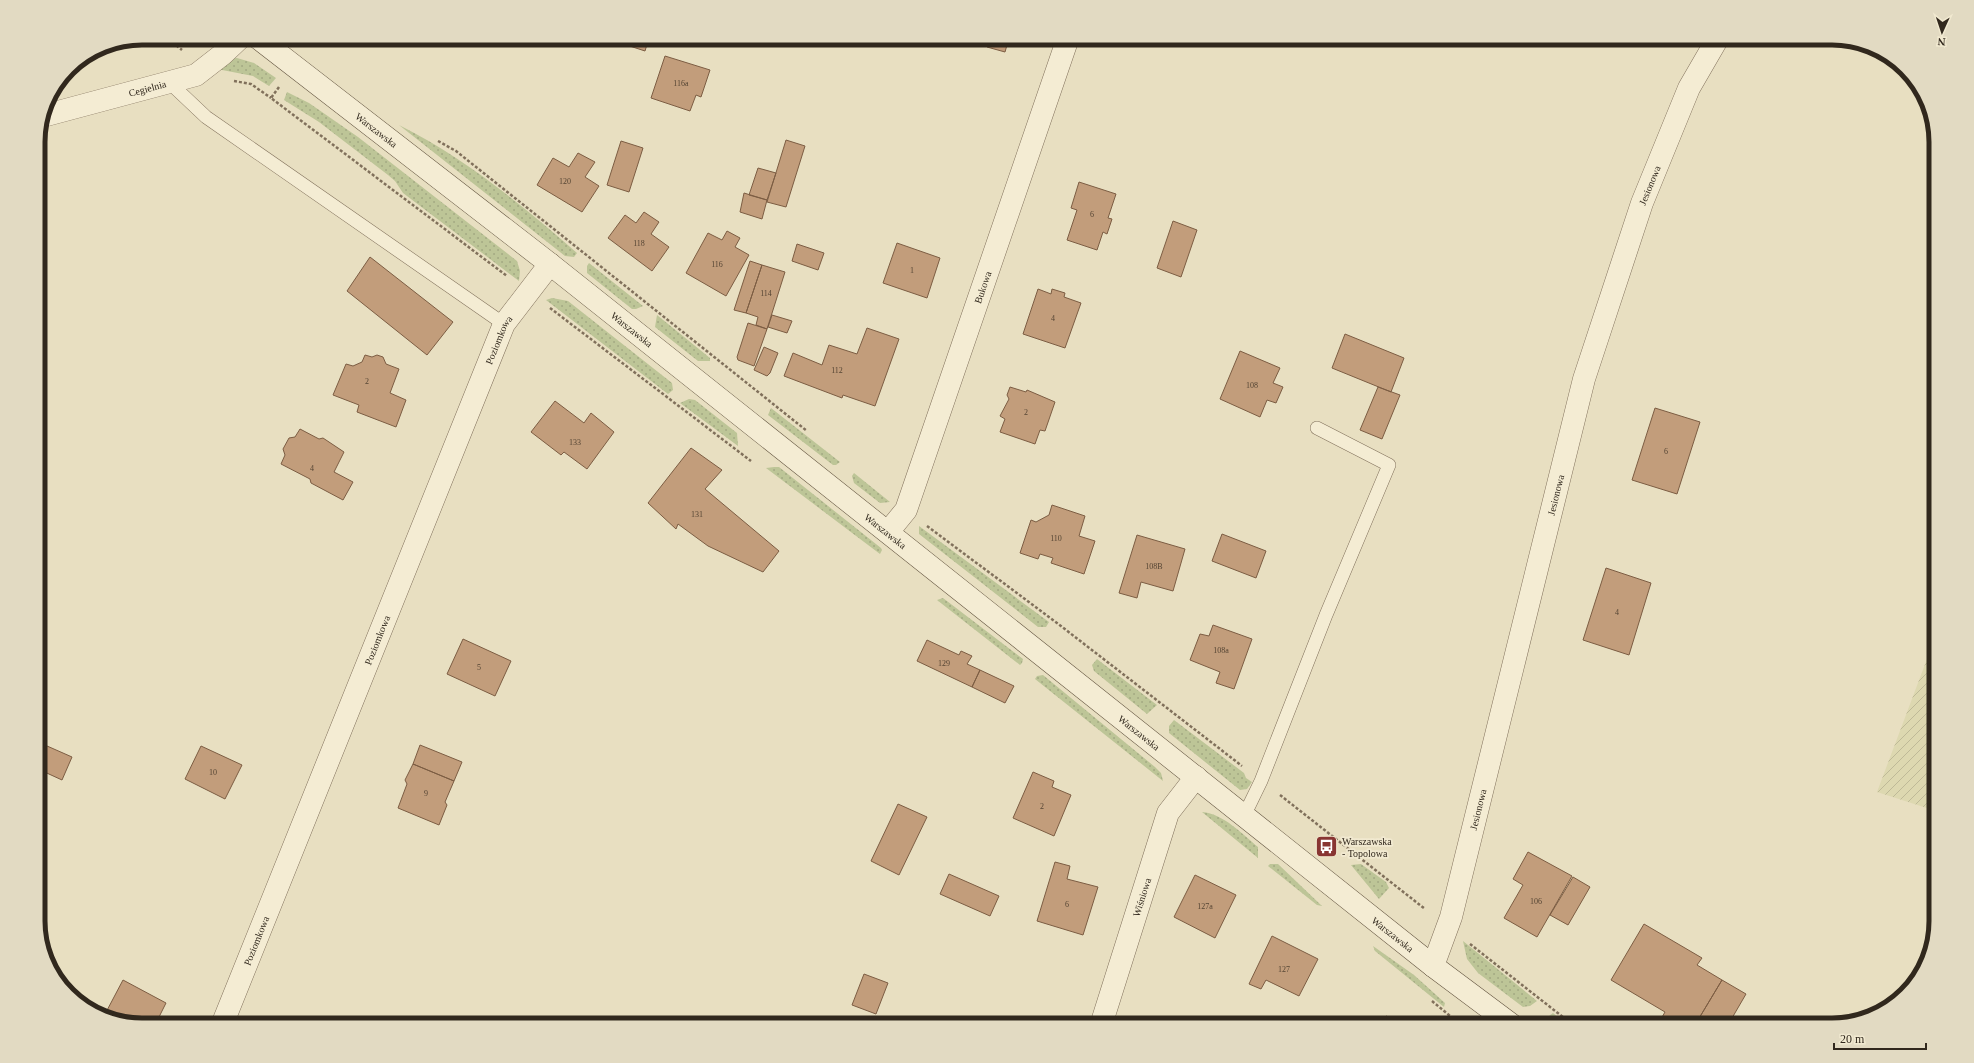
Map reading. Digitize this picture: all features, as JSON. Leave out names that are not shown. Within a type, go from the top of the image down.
[{"type":"street","name":"Cegielnia","points":[[49,114],[196,75],[233,45]]},
{"type":"street","name":"Warszawska","points":[[267,45],[550,264],[1433,966],[1503,1018]]},
{"type":"street","name":"Bukowa","points":[[888,532],[906,510],[1066,45]]},
{"type":"street","name":"Jesionowa","points":[[1433,966],[1448,926],[1584,378],[1642,203],[1689,88],[1714,45]]},
{"type":"street","name":"Poziomkowa","points":[[225,1018],[504,324],[550,264]]},
{"type":"street","name":"Wiśniowa","points":[[1103,1018],[1168,813],[1196,777]]},
{"type":"lane","points":[[170,83],[206,117],[504,324]]},
{"type":"lane","points":[[1244,816],[1262,781],[1326,615],[1388,465],[1316,428]]},
{"type":"path","points":[[282,83],[271,98],[756,465]]},
{"type":"path","points":[[436,140],[456,151],[813,436]]},
{"type":"path","points":[[906,510],[1057,623],[1262,781],[1564,1018]]},
{"type":"path","points":[[1427,998],[1452,1018]]},
{"type":"shaded area","points":[[1929,654],[1929,809],[1877,792]]},
{"type":"green space","points":[[237,58],[254,63],[276,78],[269,86],[253,76],[217,69],[228,59]]},
{"type":"green space","points":[[287,92],[309,103],[358,137],[517,261],[520,271],[519,281],[403,193],[395,181],[388,175],[319,122],[284,100]]},
{"type":"green space","points":[[399,125],[447,152],[470,167],[514,200],[577,253],[574,257],[565,256]]},
{"type":"green space","points":[[589,263],[643,306],[632,309],[587,273],[587,266]]},
{"type":"green space","points":[[552,298],[568,301],[672,383],[673,390],[668,394],[546,300]]},
{"type":"green space","points":[[657,315],[710,358],[710,361],[698,361],[655,327]]},
{"type":"green space","points":[[689,399],[695,400],[737,433],[738,446],[680,403]]},
{"type":"green space","points":[[771,408],[840,462],[833,465],[768,415]]},
{"type":"green space","points":[[779,467],[881,548],[882,550],[880,554],[766,468]]},
{"type":"green space","points":[[854,473],[890,502],[880,503],[854,483],[852,476]]},
{"type":"green space","points":[[919,526],[1049,622],[1046,627],[1038,627],[919,534]]},
{"type":"green space","points":[[943,598],[1023,659],[1022,663],[1020,665],[937,600]]},
{"type":"green space","points":[[1097,659],[1157,705],[1147,714],[1094,671],[1092,665]]},
{"type":"green space","points":[[1043,675],[1155,767],[1161,773],[1163,781],[1035,679],[1037,676]]},
{"type":"green space","points":[[1174,720],[1244,773],[1246,778],[1252,782],[1247,789],[1240,790],[1169,733],[1169,726]]},
{"type":"green space","points":[[1202,812],[1218,816],[1239,831],[1258,847],[1258,858]]},
{"type":"green space","points":[[1270,864],[1278,864],[1322,906],[1317,905],[1268,866]]},
{"type":"green space","points":[[1361,864],[1386,882],[1389,888],[1379,899],[1351,865]]},
{"type":"green space","points":[[1463,941],[1537,1001],[1530,1006],[1523,1007],[1478,973],[1467,959]]},
{"type":"green space","points":[[1373,946],[1414,975],[1445,1003],[1444,1007],[1375,951]]},
{"type":"green space","points":[[1553,1013],[1559,1018],[1549,1018],[1549,1016]]},
{"type":"building","points":[[627,45],[647,45],[645,51]]},
{"type":"building","points":[[988,45],[1007,45],[1005,52],[987,47]]},
{"type":"building","points":[[665,56],[710,70],[701,97],[696,95],[690,111],[651,98]]},
{"type":"building","points":[[786,140],[805,146],[786,207],[767,202]]},
{"type":"building","points":[[621,141],[643,148],[629,192],[607,185]]},
{"type":"building","points":[[578,153],[595,162],[585,177],[599,186],[582,212],[537,185],[553,158],[569,167]]},
{"type":"building","points":[[758,168],[776,173],[767,200],[749,195]]},
{"type":"building","points":[[1079,182],[1116,194],[1108,218],[1112,219],[1107,234],[1103,232],[1097,250],[1067,240],[1077,210],[1071,208]]},
{"type":"building","points":[[744,193],[767,200],[762,219],[740,212]]},
{"type":"building","points":[[644,212],[659,222],[651,234],[669,247],[652,271],[608,238],[625,215],[636,223]]},
{"type":"building","points":[[1173,221],[1197,230],[1181,277],[1157,268]]},
{"type":"building","points":[[727,231],[740,238],[735,247],[749,255],[726,296],[686,273],[708,233],[722,240]]},
{"type":"building","points":[[897,243],[940,258],[927,298],[883,283]]},
{"type":"building","points":[[797,244],[824,253],[818,270],[792,261]]},
{"type":"building","points":[[370,257],[453,322],[427,355],[347,291]]},
{"type":"building","points":[[750,261],[762,265],[746,313],[734,310]]},
{"type":"building","points":[[762,265],[785,272],[767,329],[756,325],[758,317],[746,313]]},
{"type":"building","points":[[1038,289],[1051,294],[1052,289],[1065,293],[1064,297],[1081,303],[1065,348],[1023,334]]},
{"type":"building","points":[[772,315],[792,321],[787,333],[768,327]]},
{"type":"building","points":[[748,323],[767,329],[754,366],[738,360],[737,357]]},
{"type":"building","points":[[867,328],[899,339],[875,406],[843,395],[842,398],[784,376],[793,353],[822,365],[829,345],[857,354]]},
{"type":"building","points":[[1345,334],[1404,358],[1391,392],[1332,368]]},
{"type":"building","points":[[764,347],[778,353],[770,373],[767,376],[754,370]]},
{"type":"building","points":[[1240,351],[1280,368],[1273,383],[1283,387],[1276,403],[1267,400],[1260,417],[1220,399]]},
{"type":"building","points":[[365,355],[372,357],[377,355],[383,357],[386,364],[399,369],[390,393],[406,400],[396,427],[357,412],[359,405],[333,395],[346,364],[353,366],[362,362]]},
{"type":"building","points":[[1010,387],[1026,392],[1027,390],[1055,402],[1045,431],[1040,430],[1035,444],[1000,432],[1005,419],[1000,416],[1009,399],[1007,395]]},
{"type":"building","points":[[1378,387],[1400,395],[1382,439],[1360,430]]},
{"type":"building","points":[[555,401],[584,423],[591,413],[614,432],[587,469],[564,452],[561,455],[531,432]]},
{"type":"building","points":[[1655,408],[1700,422],[1677,494],[1632,480]]},
{"type":"building","points":[[300,429],[319,439],[323,438],[344,452],[334,472],[353,482],[343,500],[311,483],[310,479],[281,464],[285,455],[283,449],[289,438],[295,437]]},
{"type":"building","points":[[691,448],[722,470],[705,489],[779,551],[763,572],[708,546],[678,524],[676,529],[648,503]]},
{"type":"building","points":[[1052,505],[1085,516],[1079,536],[1095,541],[1084,574],[1051,563],[1053,558],[1040,554],[1038,559],[1020,553],[1031,520],[1036,522],[1049,515]]},
{"type":"building","points":[[1222,534],[1266,551],[1256,578],[1212,561]]},
{"type":"building","points":[[1137,535],[1185,549],[1173,591],[1141,582],[1137,598],[1119,593]]},
{"type":"building","points":[[1606,568],[1651,583],[1629,655],[1583,640]]},
{"type":"building","points":[[1213,625],[1252,639],[1234,689],[1216,683],[1220,672],[1190,660],[1200,634],[1209,636]]},
{"type":"building","points":[[463,639],[511,661],[495,696],[447,674]]},
{"type":"building","points":[[927,640],[959,655],[961,651],[972,656],[967,664],[980,670],[972,687],[917,661]]},
{"type":"building","points":[[980,670],[1014,686],[1005,703],[972,687]]},
{"type":"building","points":[[45,745],[72,757],[62,780],[45,772]]},
{"type":"building","points":[[420,745],[462,762],[454,781],[413,764]]},
{"type":"building","points":[[201,746],[242,765],[225,799],[185,779]]},
{"type":"building","points":[[413,764],[454,781],[445,802],[447,805],[439,825],[398,808],[407,784],[405,780]]},
{"type":"building","points":[[1033,772],[1054,781],[1052,787],[1071,795],[1054,836],[1013,818]]},
{"type":"building","points":[[898,804],[927,817],[899,875],[871,861]]},
{"type":"building","points":[[1528,852],[1572,876],[1537,937],[1504,918],[1523,885],[1513,879]]},
{"type":"building","points":[[1055,862],[1070,866],[1067,879],[1098,887],[1083,935],[1037,921]]},
{"type":"building","points":[[949,874],[999,896],[990,916],[940,894]]},
{"type":"building","points":[[1195,875],[1236,895],[1215,938],[1174,917]]},
{"type":"building","points":[[1573,877],[1590,887],[1568,925],[1550,915]]},
{"type":"building","points":[[1644,924],[1702,958],[1697,965],[1722,980],[1699,1018],[1662,1018],[1665,1012],[1611,980]]},
{"type":"building","points":[[1272,936],[1318,959],[1299,996],[1266,980],[1261,989],[1249,984]]},
{"type":"building","points":[[864,974],[888,983],[876,1014],[852,1005]]},
{"type":"building","points":[[123,980],[166,1003],[158,1018],[136,1018],[107,1011]]},
{"type":"building","points":[[1722,980],[1746,994],[1732,1018],[1699,1018]]},
{"type":"place","name":"Warszawska - Topolowa","points":[[1327,847]]}]
